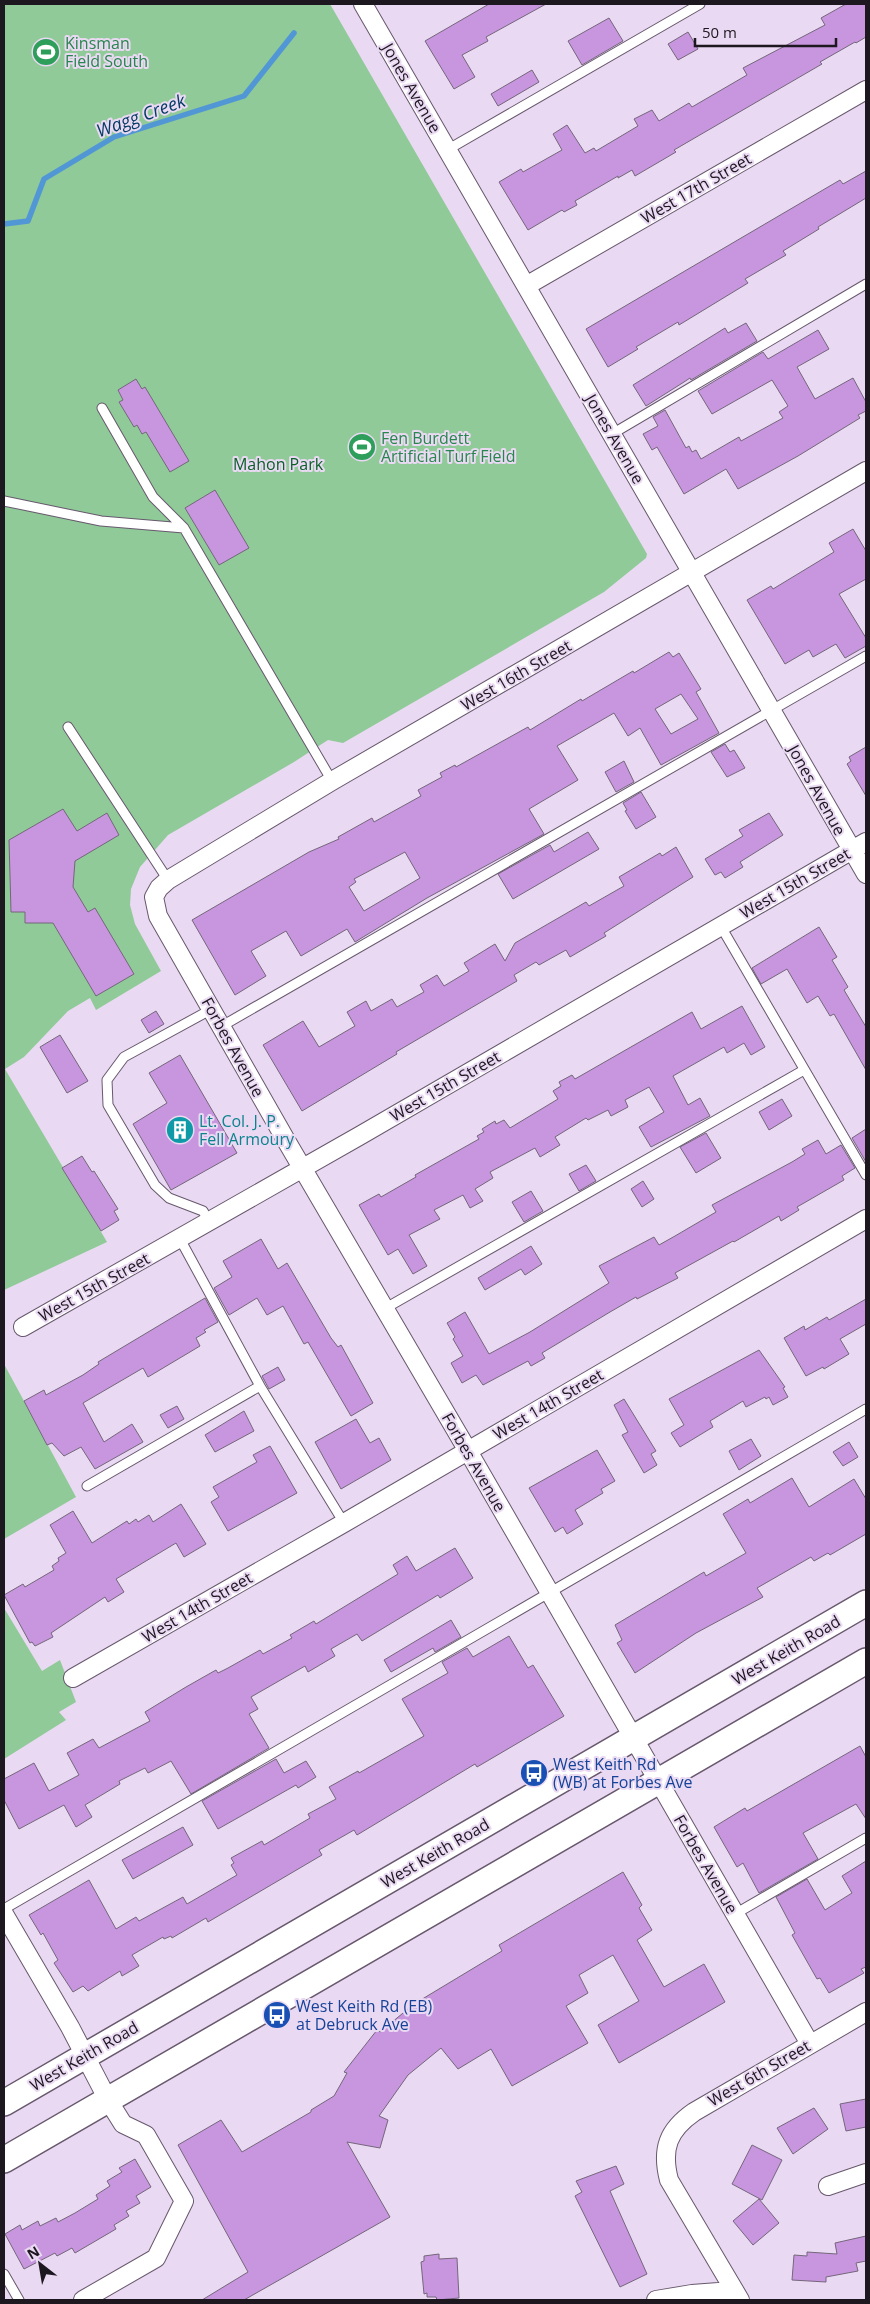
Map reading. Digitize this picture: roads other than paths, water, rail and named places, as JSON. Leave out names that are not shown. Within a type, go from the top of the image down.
[{"type":"main road","name":"West Keith Road","points":[[4,2103],[866,1604]]},
{"type":"main road","points":[[4,2160],[866,1661]]},
{"type":"street","name":"Jones Avenue","points":[[363,4],[773,710],[859,846],[866,874]]},
{"type":"street","name":"West 17th Street","points":[[526,286],[866,90]]},
{"type":"street","name":"West 16th Street","points":[[168,880],[332,781],[866,471]]},
{"type":"street","name":"West 15th Street","points":[[23,1327],[180,1239],[859,846]]},
{"type":"street","name":"Forbes Avenue","points":[[168,880],[159,888],[154,897],[155,907],[302,1168],[468,1451],[810,2044]]},
{"type":"street","name":"West 14th Street","points":[[73,1678],[344,1523],[866,1219]]},
{"type":"street","points":[[4,1914],[123,2124],[146,2135],[184,2201],[156,2258],[83,2300]]},
{"type":"street","name":"West 6th Street","points":[[736,2296],[668,2180],[665,2159],[666,2148],[676,2126],[688,2116],[866,2012]]},
{"type":"street","points":[[828,2186],[866,2173]]},
{"type":"street","points":[[656,2300],[692,2294],[736,2296]]},
{"type":"lane","points":[[447,150],[700,4]]},
{"type":"lane","points":[[612,434],[866,284]]},
{"type":"lane","points":[[102,408],[154,497],[184,528],[332,781]]},
{"type":"lane","points":[[4,502],[101,520],[184,528]]},
{"type":"lane","points":[[222,1026],[866,656]]},
{"type":"lane","points":[[68,728],[168,880]]},
{"type":"lane","points":[[720,925],[866,1175]]},
{"type":"lane","points":[[209,1222],[203,1211],[169,1198],[155,1185],[108,1105],[106,1093],[107,1080],[124,1057],[212,1009]]},
{"type":"lane","points":[[384,1309],[804,1070]]},
{"type":"lane","points":[[180,1239],[260,1386],[344,1523]]},
{"type":"lane","points":[[87,1486],[260,1386]]},
{"type":"lane","points":[[4,1909],[866,1409]]},
{"type":"lane","points":[[735,1914],[866,1838]]},
{"type":"lane","points":[[4,2274],[19,2300]]},
{"type":"waterway","name":"Wagg Creek","points":[[4,224],[28,221],[44,179],[114,137],[244,96],[294,33]]},
{"type":"place","name":"Kinsman Field South","points":[[46,52]]},
{"type":"place","name":"Fen Burdett Artificial Turf Field","points":[[362,447]]},
{"type":"place","name":"Lt. Col. J. P. Fell Armoury","points":[[180,1130]]},
{"type":"place","name":"West Keith Rd (WB) at Forbes Ave","points":[[534,1773]]},
{"type":"place","name":"West Keith Rd (EB) at Debruck Ave","points":[[277,2015]]},
{"type":"park label","name":"Mahon Park","points":[[278,464]]}]
